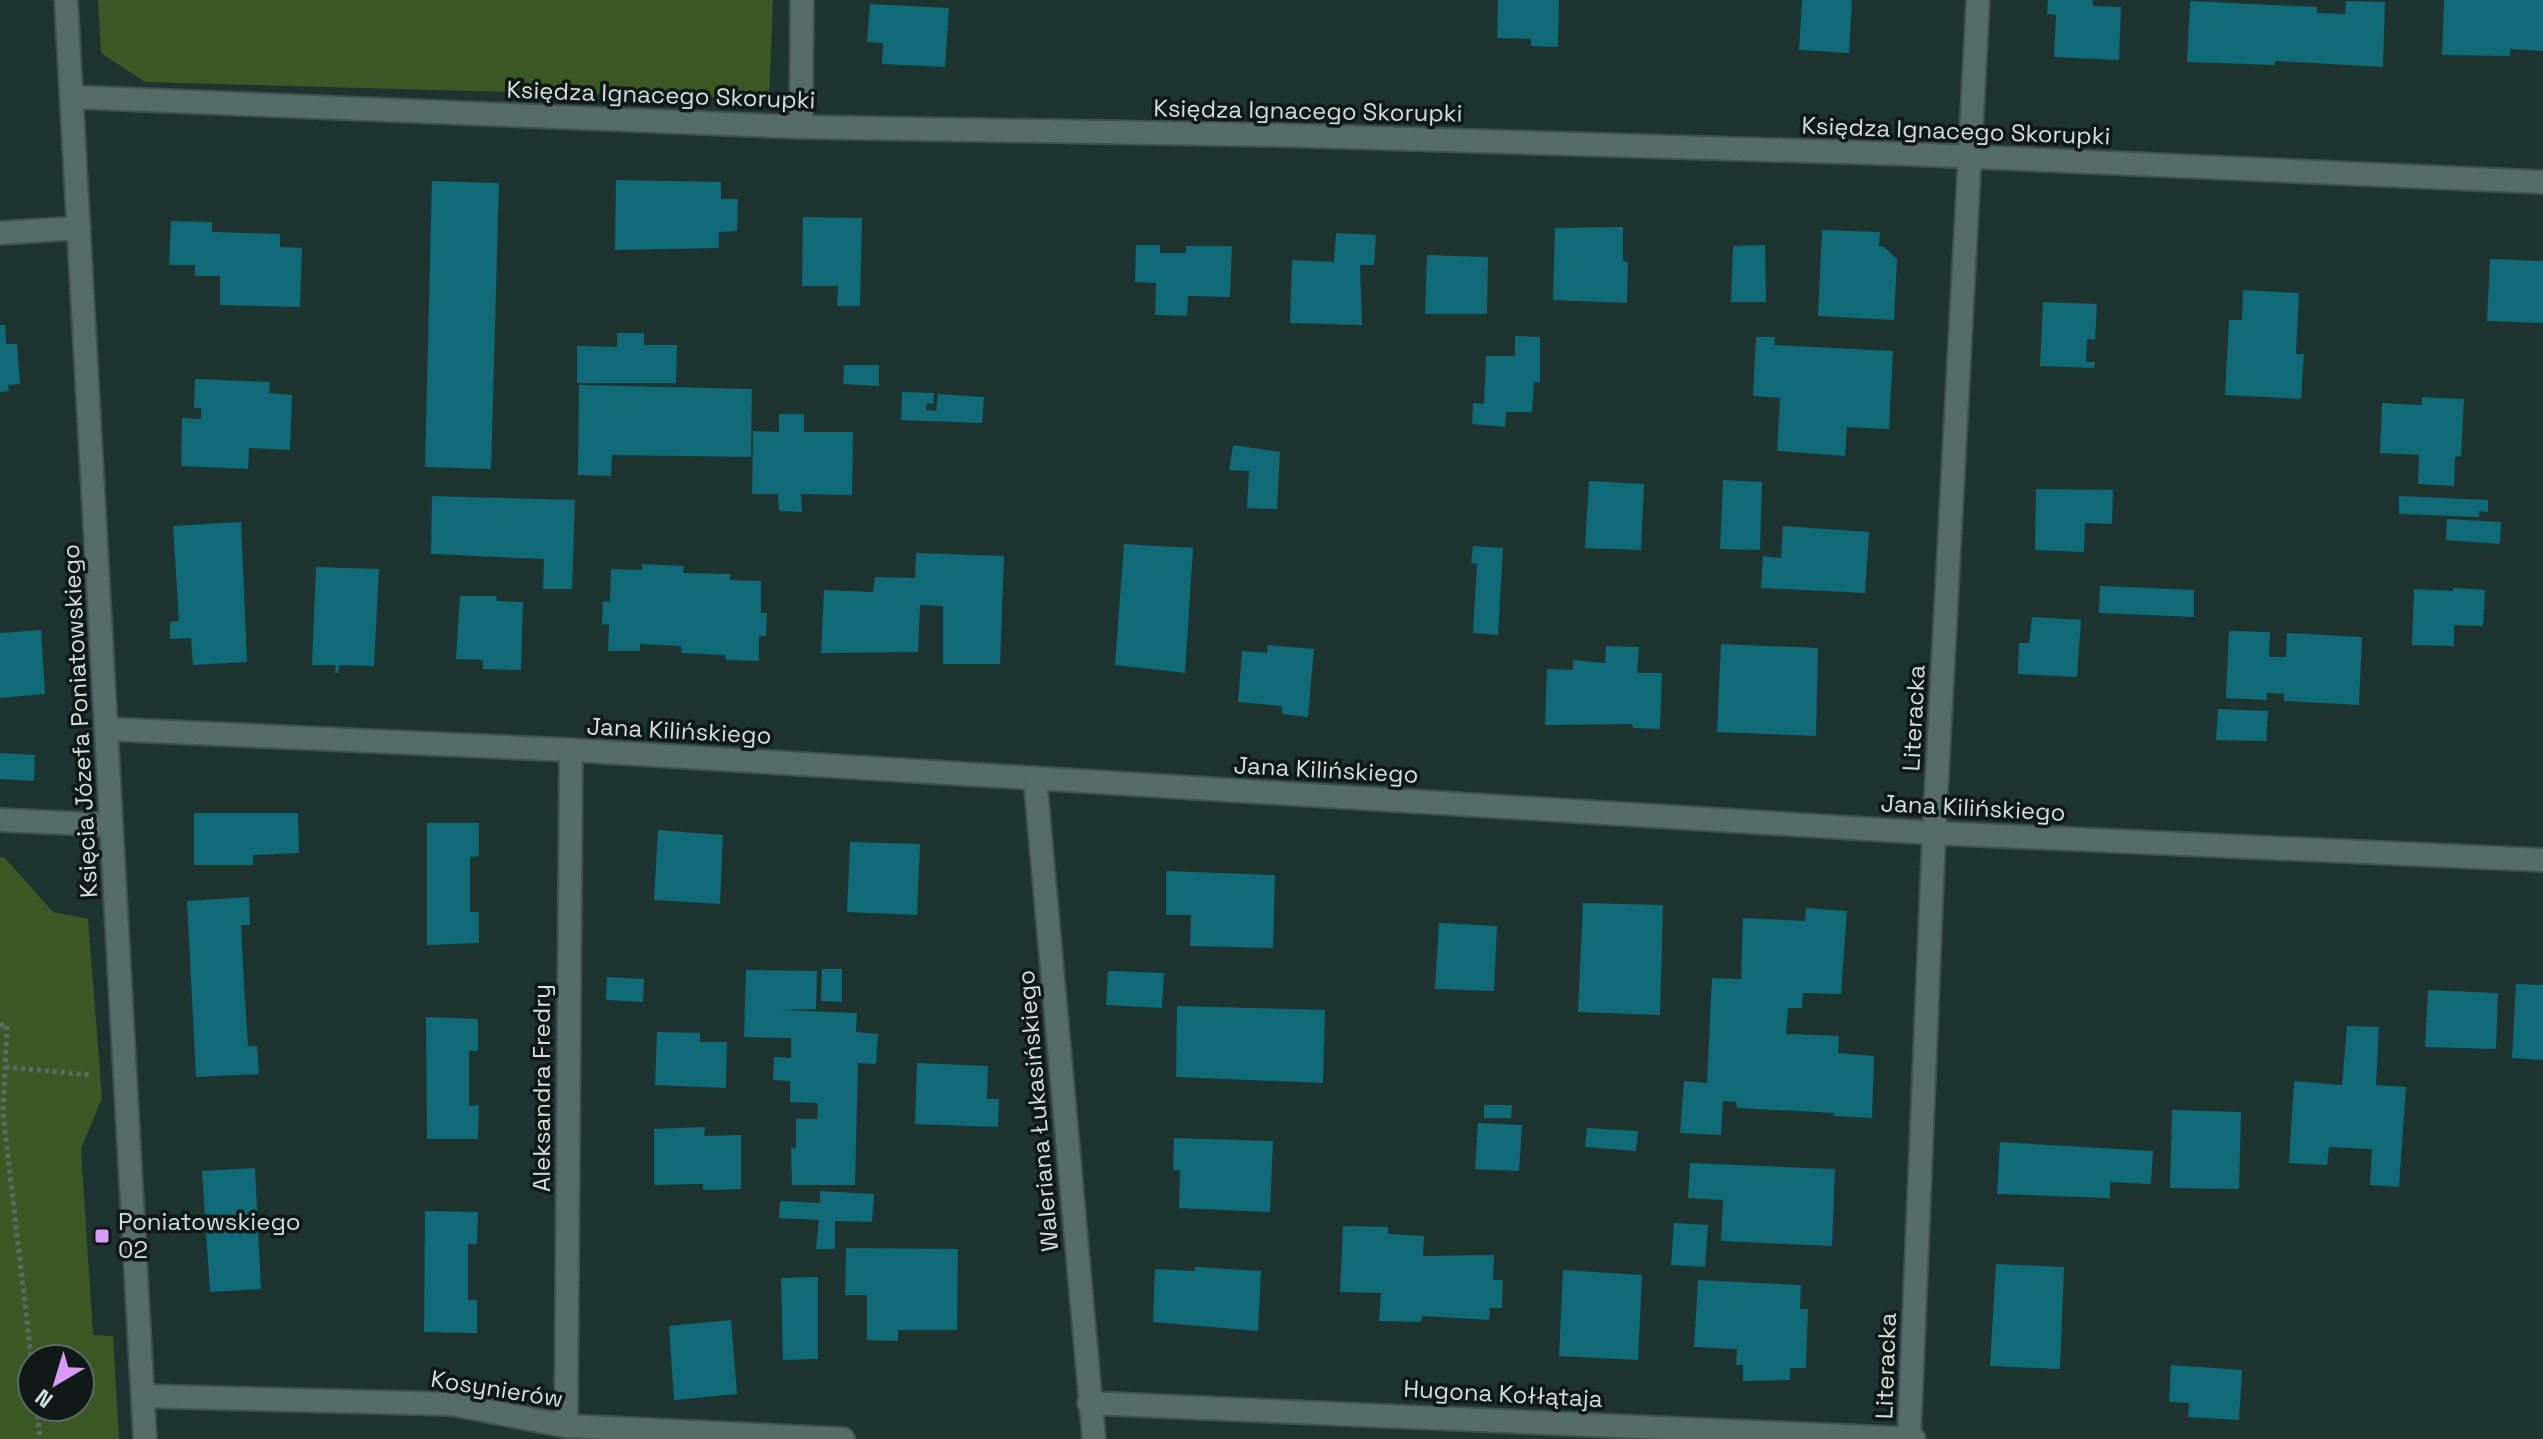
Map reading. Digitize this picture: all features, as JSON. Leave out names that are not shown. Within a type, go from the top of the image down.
[{"type":"street","name":"Księcia Józefa Poniatowskiego","points":[[66,0],[145,1439]]},
{"type":"street","points":[[801,127],[802,0]]},
{"type":"street","name":"Literacka","points":[[1910,1439],[1934,833],[1978,0]]},
{"type":"street","name":"Księdza Ignacego Skorupki","points":[[72,97],[801,127],[1294,135],[1970,157],[2543,182]]},
{"type":"street","points":[[0,233],[79,228]]},
{"type":"street","name":"Jana Kilińskiego","points":[[106,729],[571,750],[1934,833],[2543,860]]},
{"type":"street","name":"Aleksandra Fredry","points":[[566,1426],[571,750]]},
{"type":"street","name":"Waleriana Łukasińskiego","points":[[1035,778],[1094,1439]]},
{"type":"street","points":[[0,820],[111,825]]},
{"type":"street","name":"Kosynierów","points":[[143,1396],[451,1404],[566,1426],[843,1439]]},
{"type":"street","name":"Hugona Kołłątaja","points":[[1089,1403],[1910,1439]]},
{"type":"path","points":[[0,1025],[7,1025],[2,1113],[29,1343]]},
{"type":"path","points":[[5,1067],[91,1074],[92,1089]]},
{"type":"green space","points":[[98,0],[773,0],[769,99],[145,82],[101,53]]},
{"type":"green space","points":[[0,857],[4,857],[53,912],[88,919],[102,1098],[81,1149],[93,1335],[113,1336],[119,1439],[0,1439]]},
{"type":"building","points":[[1498,0],[1559,0],[1558,47],[1531,46],[1531,39],[1497,38]]},
{"type":"building","points":[[1802,0],[1852,0],[1849,53],[1799,50]]},
{"type":"building","points":[[2048,0],[2093,0],[2093,6],[2121,7],[2119,60],[2054,57],[2056,15],[2047,14]]},
{"type":"building","points":[[2444,0],[2543,0],[2543,51],[2510,49],[2510,56],[2442,55]]},
{"type":"building","points":[[2190,1],[2317,7],[2317,13],[2345,14],[2346,1],[2385,2],[2383,67],[2275,61],[2275,65],[2187,62]]},
{"type":"building","points":[[870,4],[949,8],[945,67],[882,64],[883,43],[867,42]]},
{"type":"building","points":[[616,180],[721,182],[721,199],[738,199],[737,231],[719,232],[719,248],[615,250]]},
{"type":"building","points":[[432,181],[499,183],[491,469],[425,467]]},
{"type":"building","points":[[803,217],[862,218],[860,306],[837,306],[838,286],[802,286]]},
{"type":"building","points":[[171,221],[212,222],[212,232],[280,234],[280,247],[302,248],[300,307],[220,305],[220,276],[195,276],[195,265],[169,265]]},
{"type":"building","points":[[1623,227],[1623,261],[1628,262],[1627,303],[1553,300],[1555,228]]},
{"type":"building","points":[[1822,230],[1880,232],[1879,246],[1897,259],[1894,320],[1818,316]]},
{"type":"building","points":[[1336,233],[1376,235],[1374,265],[1360,265],[1362,325],[1290,323],[1292,260],[1334,262]]},
{"type":"building","points":[[1136,245],[1160,245],[1160,253],[1186,253],[1186,246],[1232,246],[1230,297],[1188,296],[1187,316],[1155,315],[1156,283],[1135,282]]},
{"type":"building","points":[[1765,245],[1766,302],[1731,302],[1733,246]]},
{"type":"building","points":[[1427,255],[1488,257],[1487,314],[1425,314]]},
{"type":"building","points":[[2490,259],[2543,261],[2543,323],[2487,321]]},
{"type":"building","points":[[2243,290],[2299,293],[2296,354],[2304,354],[2301,399],[2225,395],[2229,320],[2242,320]]},
{"type":"building","points":[[2043,302],[2097,304],[2095,340],[2087,339],[2086,362],[2095,362],[2094,368],[2040,366]]},
{"type":"building","points":[[0,325],[5,325],[6,344],[17,344],[20,384],[8,385],[9,391],[0,392]]},
{"type":"building","points":[[617,333],[644,333],[644,345],[677,345],[676,383],[577,383],[577,346],[617,347]]},
{"type":"building","points":[[1515,336],[1540,337],[1540,382],[1534,382],[1532,412],[1506,412],[1505,427],[1472,424],[1473,403],[1484,404],[1486,356],[1515,356]]},
{"type":"building","points":[[1756,337],[1775,337],[1774,345],[1893,351],[1889,429],[1847,427],[1845,456],[1777,451],[1780,398],[1753,396]]},
{"type":"building","points":[[844,365],[879,365],[879,386],[843,384]]},
{"type":"building","points":[[195,379],[270,382],[269,393],[292,395],[290,450],[249,448],[248,469],[181,466],[182,418],[201,419],[201,408],[194,408]]},
{"type":"building","points":[[579,385],[752,389],[751,457],[612,455],[611,476],[578,475]]},
{"type":"building","points":[[902,392],[934,393],[933,404],[927,403],[926,410],[936,411],[938,394],[984,397],[982,423],[901,420]]},
{"type":"building","points":[[2422,397],[2464,399],[2461,456],[2455,457],[2454,486],[2418,484],[2419,455],[2380,453],[2382,403],[2422,405]]},
{"type":"building","points":[[779,414],[804,414],[804,432],[853,432],[852,495],[801,494],[802,512],[779,511],[778,494],[752,494],[753,431],[779,432]]},
{"type":"building","points":[[1233,445],[1280,452],[1277,509],[1247,508],[1249,471],[1229,470]]},
{"type":"building","points":[[1723,480],[1762,482],[1760,550],[1720,549]]},
{"type":"building","points":[[1589,481],[1644,484],[1641,550],[1585,548]]},
{"type":"building","points":[[2036,489],[2113,490],[2112,524],[2085,523],[2084,552],[2035,550]]},
{"type":"building","points":[[432,496],[575,500],[572,589],[543,589],[544,559],[431,554]]},
{"type":"building","points":[[2399,496],[2488,500],[2488,512],[2479,511],[2479,517],[2399,514]]},
{"type":"building","points":[[2447,519],[2501,522],[2500,544],[2446,540]]},
{"type":"building","points":[[241,522],[247,662],[193,665],[191,638],[170,639],[170,622],[179,621],[173,526]]},
{"type":"building","points":[[1783,526],[1869,532],[1865,593],[1761,588],[1763,556],[1781,558]]},
{"type":"building","points":[[1124,544],[1193,548],[1185,673],[1115,665]]},
{"type":"building","points":[[1473,546],[1503,548],[1498,635],[1473,633],[1477,564],[1471,563]]},
{"type":"building","points":[[916,553],[1004,556],[1000,664],[943,664],[943,606],[920,605],[918,652],[821,653],[824,590],[873,592],[875,577],[915,578]]},
{"type":"building","points":[[642,564],[684,566],[683,573],[730,574],[730,580],[761,581],[761,613],[767,613],[766,636],[759,636],[759,661],[726,660],[725,655],[682,653],[681,646],[640,644],[640,651],[608,651],[609,624],[602,625],[603,601],[610,602],[611,569],[642,570]]},
{"type":"building","points":[[316,567],[379,569],[374,666],[339,665],[338,673],[335,673],[336,665],[312,665]]},
{"type":"building","points":[[2100,586],[2194,590],[2194,617],[2099,613]]},
{"type":"building","points":[[2453,588],[2485,590],[2483,626],[2454,625],[2454,646],[2412,645],[2414,589],[2453,591]]},
{"type":"building","points":[[460,596],[496,596],[497,601],[523,602],[521,670],[483,669],[483,660],[456,659]]},
{"type":"building","points":[[2032,617],[2081,620],[2077,677],[2018,674],[2019,643],[2029,643]]},
{"type":"building","points":[[41,630],[45,694],[0,698],[0,633]]},
{"type":"building","points":[[2229,631],[2270,632],[2269,657],[2286,657],[2287,633],[2362,637],[2359,705],[2284,701],[2284,694],[2267,693],[2267,700],[2226,698]]},
{"type":"building","points":[[1721,644],[1818,648],[1816,736],[1717,732]]},
{"type":"building","points":[[1268,645],[1314,649],[1308,717],[1282,714],[1282,706],[1238,702],[1242,651],[1267,653]]},
{"type":"building","points":[[1606,646],[1639,647],[1637,673],[1662,673],[1660,729],[1633,728],[1632,724],[1545,725],[1547,669],[1573,670],[1573,660],[1605,663]]},
{"type":"building","points":[[2218,709],[2268,711],[2266,741],[2216,740]]},
{"type":"building","points":[[0,753],[35,755],[34,781],[0,779]]},
{"type":"building","points":[[194,813],[298,813],[299,853],[253,855],[253,865],[194,865]]},
{"type":"building","points":[[427,823],[479,823],[479,856],[470,857],[470,912],[479,912],[479,943],[427,945]]},
{"type":"building","points":[[658,830],[723,835],[720,904],[654,900]]},
{"type":"building","points":[[850,842],[920,844],[917,915],[847,912]]},
{"type":"building","points":[[1166,871],[1275,875],[1273,948],[1190,946],[1191,915],[1166,915]]},
{"type":"building","points":[[249,897],[250,925],[241,925],[244,985],[248,1046],[257,1046],[259,1074],[196,1077],[187,901]]},
{"type":"building","points":[[1583,903],[1663,905],[1660,1015],[1578,1012]]},
{"type":"building","points":[[1806,908],[1847,911],[1841,994],[1803,993],[1802,1008],[1788,1008],[1786,1034],[1839,1036],[1838,1053],[1874,1056],[1872,1118],[1737,1108],[1736,1102],[1723,1101],[1721,1135],[1680,1133],[1684,1081],[1707,1083],[1712,978],[1741,979],[1743,918],[1805,921]]},
{"type":"building","points":[[1439,923],[1497,926],[1494,991],[1435,989]]},
{"type":"building","points":[[822,969],[842,969],[842,1002],[821,1001]]},
{"type":"building","points":[[746,970],[817,971],[816,1009],[781,1010],[857,1013],[856,1032],[878,1034],[876,1064],[858,1063],[855,1185],[792,1185],[791,1148],[796,1148],[796,1119],[817,1119],[818,1103],[790,1102],[790,1081],[773,1080],[774,1057],[791,1058],[791,1038],[744,1037]]},
{"type":"building","points":[[1108,971],[1164,973],[1162,1008],[1106,1005]]},
{"type":"building","points":[[607,977],[644,979],[643,1002],[606,1000]]},
{"type":"building","points":[[2516,984],[2543,985],[2543,1060],[2512,1058]]},
{"type":"building","points":[[2428,990],[2498,993],[2496,1049],[2425,1047]]},
{"type":"building","points":[[1177,1006],[1325,1010],[1323,1083],[1176,1077]]},
{"type":"building","points":[[426,1017],[478,1019],[478,1051],[469,1051],[469,1106],[479,1105],[478,1139],[427,1139]]},
{"type":"building","points":[[2347,1026],[2379,1027],[2376,1085],[2406,1087],[2399,1187],[2370,1185],[2372,1149],[2329,1147],[2327,1165],[2289,1163],[2294,1081],[2342,1085]]},
{"type":"building","points":[[657,1032],[700,1033],[700,1042],[727,1042],[726,1088],[655,1085]]},
{"type":"building","points":[[917,1063],[988,1066],[987,1099],[999,1099],[998,1127],[915,1124]]},
{"type":"building","points":[[1484,1105],[1512,1105],[1511,1118],[1484,1118]]},
{"type":"building","points":[[2172,1110],[2241,1112],[2239,1189],[2170,1188]]},
{"type":"building","points":[[1478,1123],[1522,1125],[1519,1171],[1475,1169]]},
{"type":"building","points":[[705,1127],[704,1136],[741,1135],[741,1189],[703,1190],[703,1184],[654,1185],[654,1129]]},
{"type":"building","points":[[1587,1128],[1638,1131],[1636,1151],[1585,1147]]},
{"type":"building","points":[[1174,1138],[1273,1141],[1270,1212],[1179,1208],[1180,1170],[1173,1170]]},
{"type":"building","points":[[2000,1142],[2153,1151],[2151,1184],[2110,1182],[2110,1198],[1997,1194]]},
{"type":"building","points":[[1690,1163],[1835,1169],[1832,1246],[1721,1241],[1723,1200],[1688,1198]]},
{"type":"building","points":[[255,1168],[261,1289],[210,1292],[202,1171]]},
{"type":"building","points":[[820,1191],[874,1194],[872,1222],[835,1221],[835,1249],[816,1249],[819,1220],[779,1218],[780,1201],[820,1203]]},
{"type":"building","points":[[425,1211],[478,1212],[477,1244],[468,1244],[468,1300],[477,1300],[477,1333],[424,1332]]},
{"type":"building","points":[[1674,1223],[1708,1225],[1705,1267],[1671,1265]]},
{"type":"building","points":[[1343,1226],[1388,1227],[1388,1234],[1424,1236],[1423,1256],[1494,1255],[1493,1280],[1503,1280],[1502,1308],[1490,1308],[1489,1320],[1423,1316],[1420,1322],[1379,1321],[1381,1293],[1340,1292]]},
{"type":"building","points":[[846,1248],[958,1249],[957,1330],[898,1330],[898,1341],[867,1340],[867,1295],[845,1295]]},
{"type":"building","points":[[1996,1264],[2064,1267],[2060,1369],[1990,1366]]},
{"type":"building","points":[[1195,1267],[1261,1271],[1258,1331],[1153,1322],[1155,1269],[1195,1271]]},
{"type":"building","points":[[1563,1270],[1642,1275],[1638,1360],[1559,1356]]},
{"type":"building","points":[[818,1277],[818,1359],[783,1360],[781,1278]]},
{"type":"building","points":[[1698,1280],[1801,1285],[1800,1309],[1808,1309],[1806,1368],[1790,1368],[1790,1380],[1743,1381],[1743,1365],[1736,1365],[1737,1349],[1694,1347]]},
{"type":"building","points":[[731,1320],[737,1394],[674,1400],[669,1326]]},
{"type":"building","points":[[2171,1365],[2242,1370],[2239,1420],[2188,1417],[2189,1403],[2169,1402]]},
{"type":"place","name":"Poniatowskiego 02","points":[[102,1236]]}]
